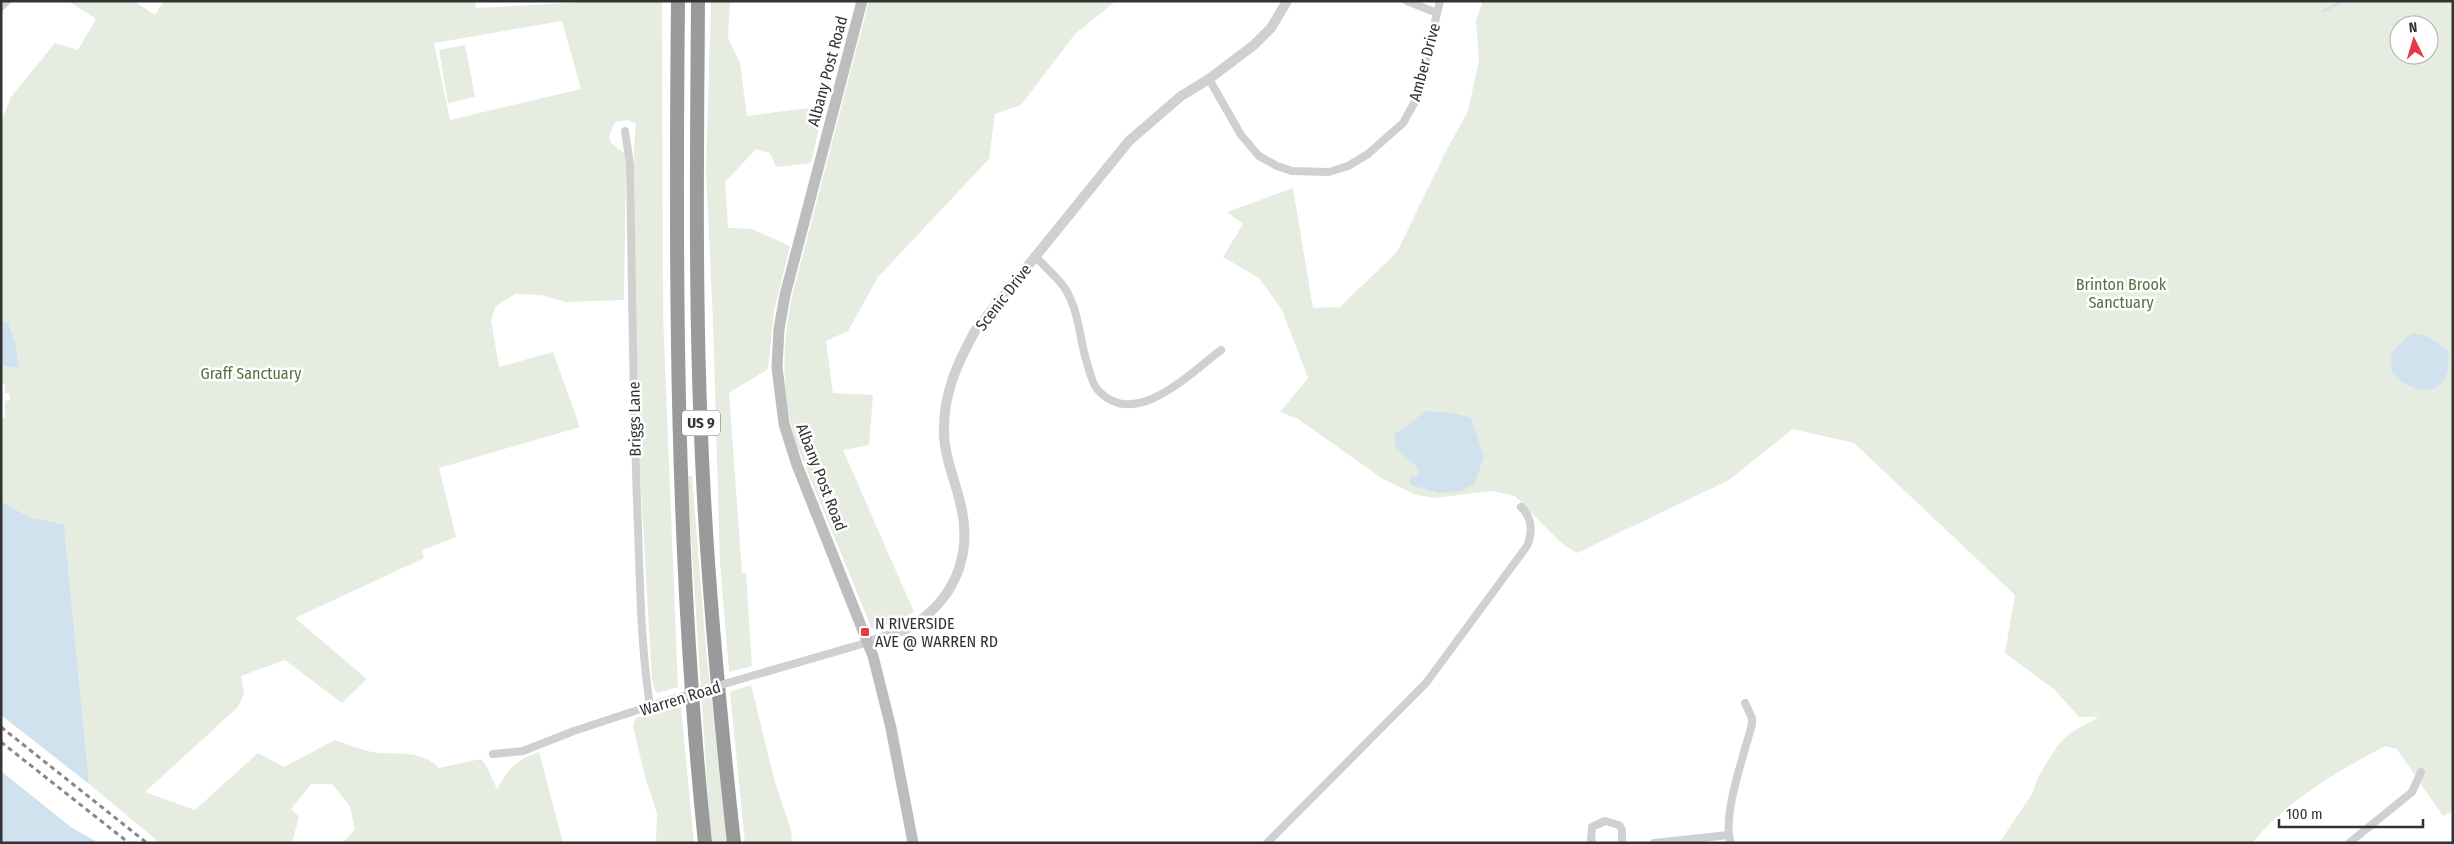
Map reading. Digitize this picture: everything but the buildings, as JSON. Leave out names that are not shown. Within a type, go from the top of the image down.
[{"type":"highway","name":"US 9","points":[[678,1],[678,428],[688,639],[705,843]]},
{"type":"highway","name":"US 9","points":[[698,1],[697,195],[701,432],[713,627],[734,843]]},
{"type":"main road","name":"Albany Post Road","points":[[862,1],[785,296],[779,330],[777,367],[780,407],[791,449],[869,642],[889,719],[913,843]]},
{"type":"street","points":[[1,7],[7,1]]},
{"type":"street","name":"Scenic Drive","points":[[869,642],[914,625],[942,601],[955,578],[964,554],[966,538],[961,503],[948,458],[945,439],[946,393],[961,357],[975,331],[1130,141],[1182,96],[1209,79],[1254,45],[1271,28],[1286,1]]},
{"type":"street","name":"Amber Drive","points":[[1407,1],[1437,13]]},
{"type":"street","name":"Amber Drive","points":[[1209,79],[1241,135],[1259,156],[1277,166],[1292,171],[1329,172],[1348,166],[1368,154],[1403,123],[1417,98],[1440,1]]},
{"type":"street","name":"Briggs Lane","points":[[624,131],[630,164],[634,434],[646,681],[650,706]]},
{"type":"street","points":[[1035,256],[1064,286],[1075,309],[1096,388],[1116,404],[1139,404],[1164,393],[1221,350]]},
{"type":"street","points":[[1267,843],[1300,807],[1379,732],[1426,683],[1527,546],[1531,533],[1530,521],[1521,507]]},
{"type":"street","name":"Warren Road","points":[[493,754],[523,751],[574,731],[662,702],[869,642]]},
{"type":"street","points":[[1654,843],[1729,839],[1732,796],[1752,724],[1752,718],[1746,703]]},
{"type":"street","points":[[2349,843],[2412,792],[2421,772]]},
{"type":"street","points":[[1593,843],[1591,840],[1592,827],[1605,821],[1619,825],[1622,830],[1622,843]]},
{"type":"green space","name":"Graff Sanctuary","points":[[68,1],[134,1],[155,15],[164,1],[475,1],[476,8],[606,1],[662,1],[663,315],[678,687],[658,693],[655,691],[652,679],[640,473],[635,283],[634,149],[636,123],[627,120],[615,122],[609,136],[611,143],[625,154],[626,162],[624,300],[566,302],[541,295],[515,294],[496,306],[491,320],[499,367],[553,352],[580,427],[439,468],[456,537],[422,550],[424,558],[295,618],[367,679],[342,703],[285,660],[241,676],[244,694],[238,707],[145,792],[195,810],[258,753],[284,767],[335,740],[374,752],[419,756],[439,768],[481,759],[487,767],[497,789],[509,770],[524,758],[539,752],[563,843],[343,843],[355,829],[350,806],[332,784],[311,784],[291,809],[299,817],[292,843],[160,843],[89,784],[64,524],[29,517],[1,501],[1,418],[5,418],[5,401],[10,400],[9,393],[5,393],[5,384],[1,384],[1,364],[11,368],[18,367],[7,321],[1,322],[1,122],[11,97],[55,43],[78,50],[96,19]],"holes":[[[562,21],[581,89],[450,120],[434,43]]]},
{"type":"green space","points":[[711,1],[730,1],[728,38],[740,63],[747,116],[824,106],[811,163],[776,167],[770,153],[756,149],[725,182],[728,228],[752,229],[790,246],[774,311],[768,369],[729,393],[742,573],[746,573],[752,666],[729,672],[720,563],[713,322],[706,170]]},
{"type":"green space","points":[[869,1],[1116,1],[1075,34],[1021,105],[995,114],[989,159],[878,277],[848,331],[826,341],[833,393],[873,395],[869,445],[843,450],[914,612],[896,622],[872,629],[795,441],[787,405],[784,369],[786,333],[792,296]]},
{"type":"green space","name":"Brinton Brook Sanctuary","points":[[1483,1],[2453,1],[2453,811],[2443,816],[2397,749],[2385,746],[2331,777],[2297,800],[2281,813],[2252,843],[1999,843],[2032,794],[2038,777],[2058,745],[2070,733],[2099,717],[2079,717],[2055,690],[2005,653],[2015,595],[1854,443],[1793,429],[1729,480],[1577,553],[1560,542],[1515,496],[1491,491],[1435,498],[1416,495],[1383,479],[1298,419],[1280,412],[1308,378],[1282,310],[1259,278],[1223,257],[1243,224],[1227,212],[1293,188],[1313,308],[1340,307],[1397,252],[1445,153],[1468,111],[1479,60],[1476,20]]},
{"type":"green space","points":[[465,45],[475,97],[448,103],[439,50]]},
{"type":"green space","points":[[687,476],[692,476],[706,649],[727,843],[711,843]]},
{"type":"green space","points":[[751,685],[775,782],[791,830],[792,843],[745,843],[730,692]]},
{"type":"green space","points":[[681,707],[694,843],[656,843],[657,813],[645,777],[633,726],[636,718]]},
{"type":"water","points":[[7,321],[16,345],[18,367],[11,368],[1,364],[1,322]]},
{"type":"water","points":[[2413,333],[2427,336],[2448,350],[2448,365],[2445,377],[2440,385],[2432,389],[2423,390],[2413,387],[2402,382],[2392,373],[2391,355],[2406,337]]},
{"type":"water","points":[[1426,411],[1454,413],[1471,418],[1484,457],[1474,484],[1461,491],[1439,493],[1411,485],[1409,477],[1419,476],[1418,468],[1396,448],[1394,435]]},
{"type":"water","points":[[1,501],[29,517],[64,524],[89,784],[1,715]]},
{"type":"water","points":[[1,771],[72,828],[99,843],[1,843]]},
{"type":"waterway","points":[[2323,11],[2343,1]]},
{"type":"railway","points":[[1,727],[147,843]]},
{"type":"railway","points":[[1,742],[129,843]]},
{"type":"place","name":"N RIVERSIDE AVE @ WARREN RD","points":[[865,632]]}]
